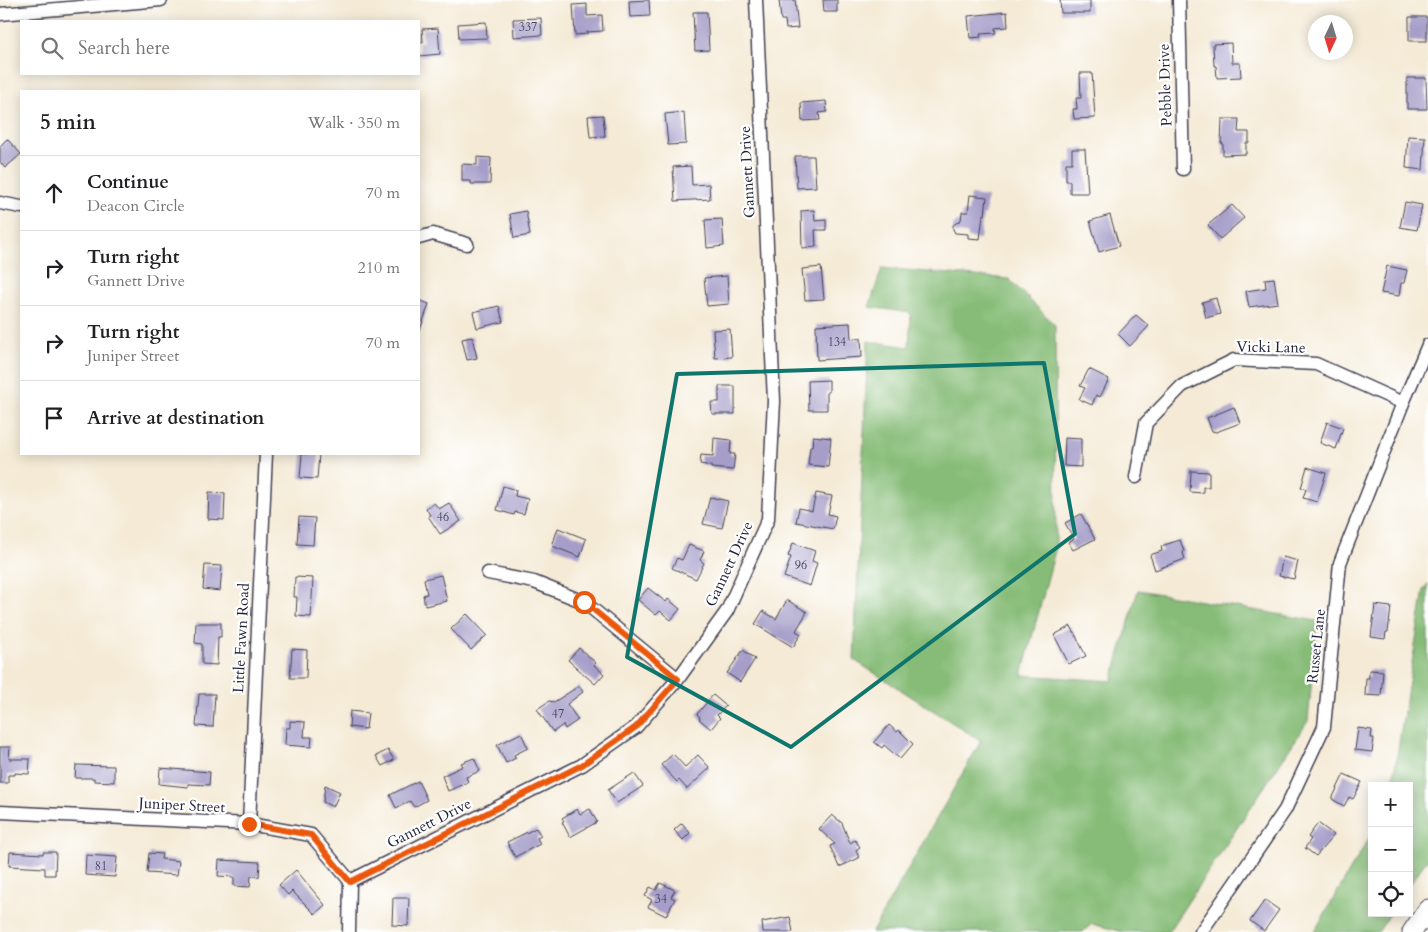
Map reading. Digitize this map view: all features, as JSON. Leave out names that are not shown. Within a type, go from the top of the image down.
[{"type":"highway","points":[[1412,932],[1428,909]]},
{"type":"street","points":[[0,14],[161,0]]},
{"type":"street","name":"Gannett Drive","points":[[350,882],[582,765],[636,727],[678,679],[727,611],[768,519],[774,401],[756,0]]},
{"type":"street","name":"Pebble Drive","points":[[1179,0],[1183,169]]},
{"type":"street","points":[[0,203],[20,208]]},
{"type":"street","points":[[420,238],[433,234],[468,244]]},
{"type":"street","name":"Russet Lane","points":[[1200,932],[1285,810],[1324,727],[1340,563],[1403,403],[1428,346]]},
{"type":"street","name":"Vicki Lane","points":[[1136,477],[1146,423],[1182,386],[1234,360],[1316,364],[1403,403]]},
{"type":"street","name":"Little Fawn Road","points":[[249,824],[266,455]]},
{"type":"street","points":[[488,573],[534,582],[584,602],[678,679]]},
{"type":"street","name":"Juniper Street","points":[[0,812],[249,824],[311,835],[350,882]]},
{"type":"street","points":[[349,932],[350,882]]},
{"type":"highlighted area","points":[[1044,363],[1075,534],[791,747],[627,657],[677,374]]},
{"type":"green space","points":[[882,268],[1009,279],[1055,325],[1056,547],[1022,675],[1112,681],[1138,590],[1317,621],[1308,721],[1168,932],[1123,932],[1092,924],[1082,932],[872,932],[981,741],[854,660],[868,341],[909,347],[911,313],[869,307]]},
{"type":"green space","points":[[1428,584],[1428,858],[1413,880],[1413,782],[1393,782],[1424,590]]},
{"type":"green space","points":[[1368,840],[1368,917],[1388,917],[1378,932],[1314,932]]},
{"type":"building","points":[[649,0],[650,16],[630,17],[629,1]]},
{"type":"building","points":[[779,0],[795,0],[798,28],[786,29],[785,20],[781,20]]},
{"type":"building","points":[[823,0],[837,0],[837,12],[824,12]]},
{"type":"building","points":[[1060,0],[1090,0],[1090,13],[1061,13]]},
{"type":"building","points":[[587,4],[587,16],[602,15],[603,31],[575,35],[573,5]]},
{"type":"building","points":[[693,12],[707,12],[709,50],[695,51]]},
{"type":"building","points":[[1007,12],[1008,27],[995,28],[996,33],[980,34],[981,37],[970,38],[968,16]]},
{"type":"building","points":[[1409,17],[1427,17],[1427,41],[1409,41]]},
{"type":"building","points":[[541,18],[542,35],[514,37],[513,19]]},
{"type":"building","points":[[486,22],[487,38],[459,39],[458,24]]},
{"type":"building","points":[[438,28],[440,54],[420,56],[420,42],[423,42],[422,29]]},
{"type":"building","points":[[1231,43],[1232,63],[1240,63],[1241,77],[1217,78],[1216,66],[1214,66],[1213,44]]},
{"type":"building","points":[[1080,73],[1092,73],[1095,118],[1074,119],[1073,109],[1077,109],[1076,98],[1081,98]]},
{"type":"building","points":[[1407,78],[1426,78],[1427,109],[1407,109]]},
{"type":"building","points":[[826,101],[827,112],[819,113],[820,120],[802,121],[801,103]]},
{"type":"building","points":[[684,112],[686,144],[668,145],[665,114]]},
{"type":"building","points":[[603,115],[605,136],[590,137],[588,116]]},
{"type":"building","points":[[1222,119],[1239,119],[1238,132],[1249,132],[1246,154],[1223,155],[1223,143],[1221,143]]},
{"type":"building","points":[[1408,136],[1425,137],[1423,170],[1406,168]]},
{"type":"building","points":[[7,139],[20,153],[5,168],[0,162],[0,146]]},
{"type":"building","points":[[1072,149],[1085,149],[1088,193],[1070,193],[1070,181],[1066,181],[1066,163],[1072,163]]},
{"type":"building","points":[[795,156],[814,156],[816,187],[797,188]]},
{"type":"building","points":[[477,157],[491,158],[490,184],[471,184],[471,181],[462,181],[462,164],[477,165]]},
{"type":"building","points":[[691,166],[692,185],[709,184],[710,199],[675,201],[673,167]]},
{"type":"building","points":[[970,195],[987,197],[980,239],[968,238],[968,234],[955,233],[953,229],[953,225],[961,220],[962,212],[968,212]]},
{"type":"building","points":[[1405,202],[1422,205],[1417,230],[1400,227]]},
{"type":"building","points":[[1232,205],[1244,218],[1220,239],[1208,225]]},
{"type":"building","points":[[814,210],[815,221],[826,220],[826,230],[815,230],[816,247],[802,248],[801,211]]},
{"type":"building","points":[[526,211],[530,235],[514,238],[510,214]]},
{"type":"building","points":[[1110,215],[1119,246],[1099,252],[1090,221]]},
{"type":"building","points":[[722,219],[724,246],[707,248],[705,220]]},
{"type":"building","points":[[1387,266],[1407,270],[1404,283],[1401,283],[1399,296],[1381,293]]},
{"type":"building","points":[[821,267],[824,299],[805,300],[802,269]]},
{"type":"building","points":[[727,276],[729,304],[707,306],[704,278]]},
{"type":"building","points":[[1274,278],[1278,303],[1249,307],[1246,291],[1266,288],[1265,279]]},
{"type":"building","points":[[1216,298],[1220,314],[1206,318],[1202,302]]},
{"type":"building","points":[[420,300],[429,304],[420,330]]},
{"type":"building","points":[[499,306],[503,322],[477,328],[473,312]]},
{"type":"building","points":[[1136,315],[1149,326],[1130,346],[1118,334]]},
{"type":"building","points":[[850,323],[851,339],[861,338],[862,357],[817,360],[816,325]]},
{"type":"building","points":[[730,329],[732,357],[715,358],[713,330]]},
{"type":"building","points":[[472,337],[477,358],[467,360],[462,339]]},
{"type":"building","points":[[1089,369],[1109,379],[1100,397],[1096,395],[1092,405],[1079,399],[1085,388],[1080,386]]},
{"type":"building","points":[[829,380],[827,410],[809,410],[808,381]]},
{"type":"building","points":[[719,386],[735,386],[735,414],[712,414],[711,402],[719,402]]},
{"type":"building","points":[[1234,407],[1240,423],[1216,432],[1212,431],[1207,418]]},
{"type":"building","points":[[1327,422],[1343,428],[1336,449],[1320,443]]},
{"type":"building","points":[[813,436],[831,438],[828,467],[808,465]]},
{"type":"building","points":[[714,438],[731,440],[730,454],[735,454],[733,470],[711,468],[711,466],[700,464],[701,455],[713,456]]},
{"type":"building","points":[[1065,438],[1081,439],[1081,467],[1064,466]]},
{"type":"building","points":[[302,455],[319,455],[317,479],[300,478]]},
{"type":"building","points":[[1307,467],[1326,473],[1317,502],[1303,498],[1306,489],[1301,488]]},
{"type":"building","points":[[1191,471],[1209,472],[1209,487],[1203,487],[1203,493],[1190,492]]},
{"type":"building","points":[[503,486],[516,490],[515,496],[528,499],[524,514],[515,512],[514,515],[497,510]]},
{"type":"building","points":[[209,492],[225,493],[224,520],[208,519]]},
{"type":"building","points":[[816,493],[832,496],[828,514],[836,516],[833,529],[796,522],[799,508],[812,511]]},
{"type":"building","points":[[710,497],[728,501],[722,528],[703,524]]},
{"type":"building","points":[[434,503],[439,509],[449,503],[461,521],[440,534],[428,516],[430,515],[426,508]]},
{"type":"building","points":[[1081,514],[1095,539],[1073,550],[1068,542],[1074,539],[1065,523]]},
{"type":"building","points":[[299,517],[315,518],[313,545],[297,544]]},
{"type":"building","points":[[558,528],[586,539],[580,557],[552,546]]},
{"type":"building","points":[[1180,540],[1185,559],[1155,570],[1150,555],[1162,551],[1161,546]]},
{"type":"building","points":[[793,543],[815,551],[812,561],[817,563],[810,586],[784,577],[791,557],[788,556]]},
{"type":"building","points":[[689,545],[704,551],[700,560],[704,563],[696,579],[672,568],[677,558],[682,560]]},
{"type":"building","points":[[1283,557],[1298,561],[1294,579],[1279,576]]},
{"type":"building","points":[[205,565],[222,566],[220,591],[203,589]]},
{"type":"building","points":[[441,575],[447,601],[425,606],[423,595],[427,594],[424,579]]},
{"type":"building","points":[[295,577],[313,578],[311,617],[296,616],[297,597],[294,597]]},
{"type":"building","points":[[648,588],[666,602],[668,599],[680,609],[671,620],[660,611],[656,615],[638,600]]},
{"type":"building","points":[[787,600],[807,612],[796,631],[801,634],[793,647],[755,624],[763,611],[776,619]]},
{"type":"building","points":[[1375,605],[1391,607],[1388,632],[1386,632],[1385,639],[1371,637]]},
{"type":"building","points":[[467,614],[487,635],[471,650],[451,629]]},
{"type":"building","points":[[196,623],[221,623],[221,637],[218,637],[217,665],[202,664],[202,644],[195,643]]},
{"type":"building","points":[[1071,626],[1086,656],[1069,664],[1054,635]]},
{"type":"building","points":[[579,648],[596,663],[594,665],[604,674],[595,684],[568,660]]},
{"type":"building","points":[[292,649],[307,650],[306,678],[290,678]]},
{"type":"building","points":[[743,650],[755,659],[740,682],[727,673]]},
{"type":"building","points":[[1369,670],[1383,671],[1381,696],[1365,695],[1366,678],[1369,678]]},
{"type":"building","points":[[579,686],[583,692],[567,704],[578,720],[565,729],[563,725],[553,732],[537,709],[549,701],[554,702]]},
{"type":"building","points":[[199,694],[215,694],[213,727],[196,726]]},
{"type":"building","points":[[713,695],[726,706],[717,715],[720,718],[711,729],[699,719],[700,717],[697,714]]},
{"type":"building","points":[[350,711],[368,713],[366,729],[349,727]]},
{"type":"building","points":[[290,721],[305,722],[304,737],[312,737],[311,747],[285,745],[286,728],[290,728]]},
{"type":"building","points":[[889,725],[897,732],[899,730],[913,744],[900,759],[884,745],[882,748],[874,742]]},
{"type":"building","points":[[1358,728],[1372,730],[1371,738],[1374,738],[1372,752],[1355,750]]},
{"type":"building","points":[[521,733],[528,748],[514,755],[516,758],[506,763],[497,745]]},
{"type":"building","points":[[0,747],[10,747],[9,759],[30,759],[29,774],[15,773],[15,775],[8,775],[8,783],[0,783]]},
{"type":"building","points":[[388,750],[394,760],[382,766],[376,756]]},
{"type":"building","points":[[673,754],[685,767],[698,755],[710,768],[687,789],[679,780],[677,782],[661,765]]},
{"type":"building","points":[[474,758],[480,771],[466,777],[468,782],[448,791],[442,776],[463,766],[461,763]]},
{"type":"building","points":[[76,765],[114,766],[114,782],[94,781],[94,778],[75,778]]},
{"type":"building","points":[[160,768],[210,772],[209,785],[188,784],[188,787],[159,784]]},
{"type":"building","points":[[634,773],[643,786],[617,803],[608,790]]},
{"type":"building","points":[[1344,774],[1362,782],[1353,799],[1349,797],[1344,806],[1332,799]]},
{"type":"building","points":[[418,781],[427,800],[414,807],[410,801],[396,808],[390,795]]},
{"type":"building","points":[[325,785],[340,792],[333,807],[323,802]]},
{"type":"building","points":[[577,809],[580,814],[590,809],[597,822],[570,837],[562,822],[564,821],[562,818]]},
{"type":"building","points":[[832,815],[842,823],[850,843],[855,840],[860,847],[856,850],[859,858],[839,867],[830,846],[835,844],[819,829]]},
{"type":"building","points":[[682,823],[690,833],[683,840],[674,830]]},
{"type":"building","points":[[1318,823],[1334,835],[1316,856],[1305,848],[1311,839],[1308,837]]},
{"type":"building","points":[[536,828],[541,836],[537,838],[540,844],[515,857],[507,842]]},
{"type":"building","points":[[10,852],[43,854],[43,852],[56,852],[55,875],[45,875],[45,868],[9,866]]},
{"type":"building","points":[[149,853],[162,854],[161,859],[179,861],[177,875],[147,873]]},
{"type":"building","points":[[86,855],[117,857],[115,877],[85,875]]},
{"type":"building","points":[[219,860],[260,862],[259,877],[251,876],[250,887],[234,886],[234,877],[218,876]]},
{"type":"building","points":[[296,870],[325,905],[315,914],[292,891],[288,895],[279,885]]},
{"type":"building","points":[[660,883],[675,890],[671,897],[675,899],[666,916],[648,907],[652,900],[645,896],[650,887],[656,890]]},
{"type":"building","points":[[393,898],[409,898],[408,926],[392,925]]},
{"type":"building","points":[[1265,900],[1279,910],[1264,931],[1250,921]]},
{"type":"building","points":[[790,917],[793,932],[763,932],[762,922]]},
{"type":"route","points":[[249,824],[311,835],[350,882],[582,765],[636,727],[678,679],[584,602]]}]
